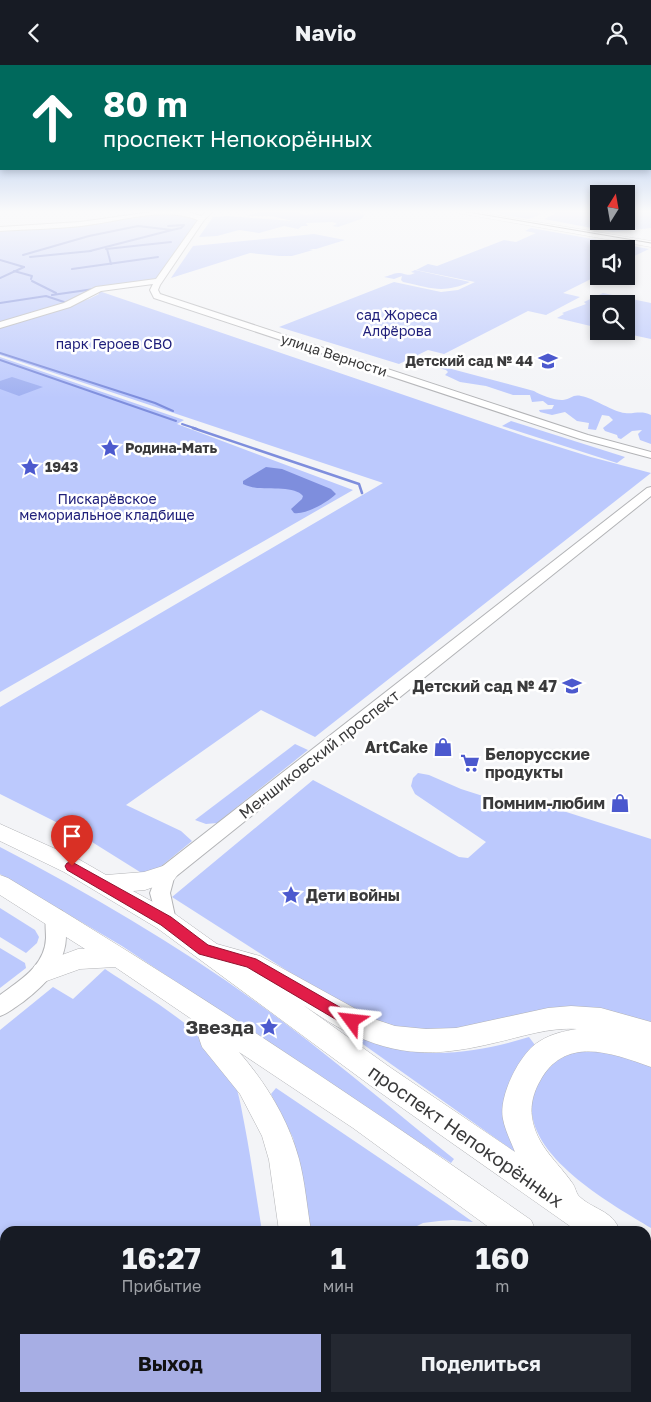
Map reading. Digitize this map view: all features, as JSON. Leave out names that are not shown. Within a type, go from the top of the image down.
[{"type":"main road","name":"проспект Непокорённых","points":[[0,832],[72,866],[166,921],[381,1077],[590,1222]]},
{"type":"main road","points":[[102,884],[145,881],[166,874]]},
{"type":"main road","points":[[0,884],[56,916],[363,1119],[513,1226]]},
{"type":"main road","points":[[204,950],[251,963],[365,1028],[395,1037],[426,1041],[456,1040],[548,1019],[571,1017],[601,1019],[651,1034]]},
{"type":"main road","points":[[44,971],[78,959],[119,957]]},
{"type":"main road","points":[[204,1014],[212,1039],[250,1085],[276,1133],[284,1160],[294,1226]]},
{"type":"main road","points":[[590,1222],[534,1159],[517,1117],[522,1088],[536,1060],[547,1050],[558,1044],[577,1039],[600,1040],[627,1045],[651,1055]]},
{"type":"street","points":[[0,325],[67,305],[95,291],[161,278],[164,273]]},
{"type":"street","name":"улица Верности","points":[[161,278],[154,288],[154,293],[168,301],[589,439],[651,455]]},
{"type":"street","name":"Меншиковский проспект","points":[[166,874],[651,490]]},
{"type":"street","points":[[166,874],[160,893],[166,921]]},
{"type":"street","points":[[0,1007],[44,971],[53,957],[56,946],[56,916]]},
{"type":"green space","points":[[0,273],[160,273],[156,279],[104,286],[68,302],[0,323]]},
{"type":"green space","points":[[174,273],[186,273],[171,278]]},
{"type":"green space","points":[[395,273],[410,275],[431,273],[470,282],[452,288],[437,289],[403,282],[401,280],[402,276],[394,279],[384,277]]},
{"type":"green space","name":"сад Жореса Алфёрова","points":[[433,273],[590,273],[590,280],[563,293],[580,297],[546,315],[528,311],[444,354],[428,350],[399,364],[279,327],[394,282],[441,292],[458,290],[475,282]]},
{"type":"green space","name":"парк Героев СВО","points":[[99,291],[527,437],[651,473],[315,737],[261,710],[126,805],[181,831],[192,841],[148,877],[76,832],[0,794],[0,707],[383,483],[0,355],[0,327],[89,299],[99,294]]},
{"type":"green space","points":[[590,299],[590,326],[557,318],[564,314],[562,313],[586,304],[584,302]]},
{"type":"green space","points":[[635,300],[651,303],[651,339],[635,336]]},
{"type":"green space","name":"Пискарёвское мемориальное кладбище","points":[[0,357],[184,420],[177,424],[353,490],[0,692]]},
{"type":"green space","points":[[429,363],[534,391],[557,400],[568,399],[574,396],[586,397],[620,412],[641,412],[651,415],[651,444],[640,440],[638,434],[642,430],[632,431],[621,439],[617,435],[605,431],[603,428],[613,420],[609,416],[602,415],[596,430],[588,429],[589,423],[577,421],[565,412],[552,415],[540,412],[539,410],[552,409],[554,405],[548,405],[543,401],[532,402],[530,395],[513,395],[486,386],[460,382],[445,375],[448,372],[446,370],[427,365]]},
{"type":"green space","points":[[511,421],[625,457],[617,463],[502,426]]},
{"type":"green space","points":[[295,744],[308,750],[217,823],[206,824],[195,820]]},
{"type":"green space","points":[[418,773],[429,775],[461,789],[486,797],[560,810],[651,839],[651,1025],[426,1032],[366,1021],[172,897],[313,780],[459,857],[468,858],[486,842],[415,794],[411,786],[413,778]]},
{"type":"green space","points":[[0,847],[147,929],[252,999],[307,1040],[454,1159],[451,1163],[122,946],[0,874]]},
{"type":"green space","points":[[0,908],[35,930],[39,937],[37,943],[26,953],[0,937]]},
{"type":"green space","points":[[0,948],[25,963],[26,968],[0,988]]},
{"type":"green space","points":[[105,969],[176,1017],[209,1045],[232,1077],[240,1099],[261,1226],[0,1226],[0,1030],[53,987],[73,999]]},
{"type":"green space","points":[[353,1034],[394,1048],[427,1053],[479,1049],[529,1037],[535,1045],[519,1155],[350,1035]]},
{"type":"green space","points":[[587,1049],[651,1063],[651,1226],[648,1226],[612,1204],[567,1170],[549,1151],[536,1130],[532,1108],[537,1085],[551,1065],[571,1054]]},
{"type":"green space","points":[[276,1088],[473,1222],[439,1221],[423,1223],[417,1226],[310,1226],[303,1181],[293,1138],[271,1094]]},
{"type":"shaded area","points":[[266,467],[282,469],[331,489],[336,494],[328,501],[316,507],[304,512],[294,513],[291,509],[303,496],[298,492],[284,489],[250,487],[243,484],[243,481]]},
{"type":"building","points":[[12,377],[43,387],[19,396],[0,389],[0,381]]},
{"type":"waterway","points":[[0,278],[10,273]]},
{"type":"waterway","points":[[23,273],[32,276],[31,279]]},
{"type":"waterway","points":[[32,281],[56,293]]},
{"type":"waterway","points":[[52,295],[94,289]]},
{"type":"waterway","points":[[0,303],[46,296],[64,302]]},
{"type":"waterway","points":[[0,353],[155,403],[173,411]]},
{"type":"waterway","points":[[0,360],[176,421]]},
{"type":"waterway","points":[[182,424],[197,429]]},
{"type":"waterway","points":[[193,428],[359,484],[362,493]]},
{"type":"place","name":"Детский сад № 44","points":[[548,361]]},
{"type":"place","name":"Родина-Мать","points":[[110,448]]},
{"type":"place","name":"1943","points":[[30,467]]},
{"type":"place","name":"Детский сад № 47","points":[[572,686]]},
{"type":"place","name":"ArtCake","points":[[443,747]]},
{"type":"place","name":"Белорусские продукты","points":[[470,763]]},
{"type":"place","name":"Помним-любим","points":[[620,803]]},
{"type":"place","name":"Дети войны","points":[[291,895]]},
{"type":"place","name":"Звезда","points":[[269,1027]]},
{"type":"route","points":[[72,866],[166,921],[204,950],[251,963],[352,1021]]}]
